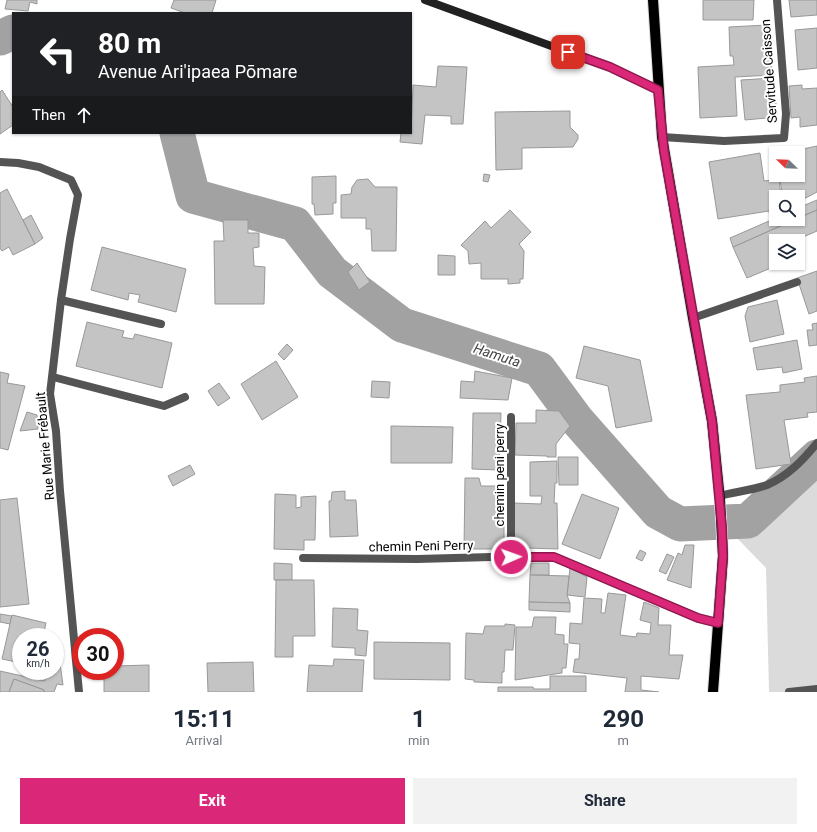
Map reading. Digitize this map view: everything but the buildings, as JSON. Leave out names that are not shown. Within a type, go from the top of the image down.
[{"type":"main road","points":[[426,0],[610,67],[658,90]]},
{"type":"main road","points":[[653,0],[662,137],[712,421],[719,498],[723,556],[713,692]]},
{"type":"street","name":"Servitude Caisson","points":[[662,137],[724,141],[784,138],[786,114],[777,0]]},
{"type":"street","name":"Rue Marie Frébault","points":[[0,162],[18,163],[39,167],[72,180],[78,195],[61,300],[50,394],[56,431],[60,491],[79,692]]},
{"type":"street","points":[[693,318],[797,282]]},
{"type":"street","points":[[61,300],[161,324]]},
{"type":"street","points":[[52,377],[164,406],[185,397]]},
{"type":"street","name":"chemin peni perry","points":[[511,417],[511,557]]},
{"type":"street","points":[[719,498],[767,485],[788,473],[806,457],[817,443]]},
{"type":"street","name":"chemin Peni Perry","points":[[303,558],[417,559],[554,557],[698,618],[718,623]]},
{"type":"street","points":[[789,692],[817,689]]},
{"type":"shaded area","points":[[817,469],[817,692],[769,692],[766,568],[737,538]]},
{"type":"waterway","name":"Hamuta","points":[[0,38],[12,32]]},
{"type":"waterway","name":"Hamuta","points":[[177,134],[193,196],[295,224],[332,272],[402,325],[539,369],[576,419],[658,512],[680,524],[748,521],[817,457]]},
{"type":"route","points":[[511,557],[554,557],[565,560],[698,618],[718,623],[723,556],[720,500],[712,421],[664,151],[658,90],[610,67],[568,52]]}]
